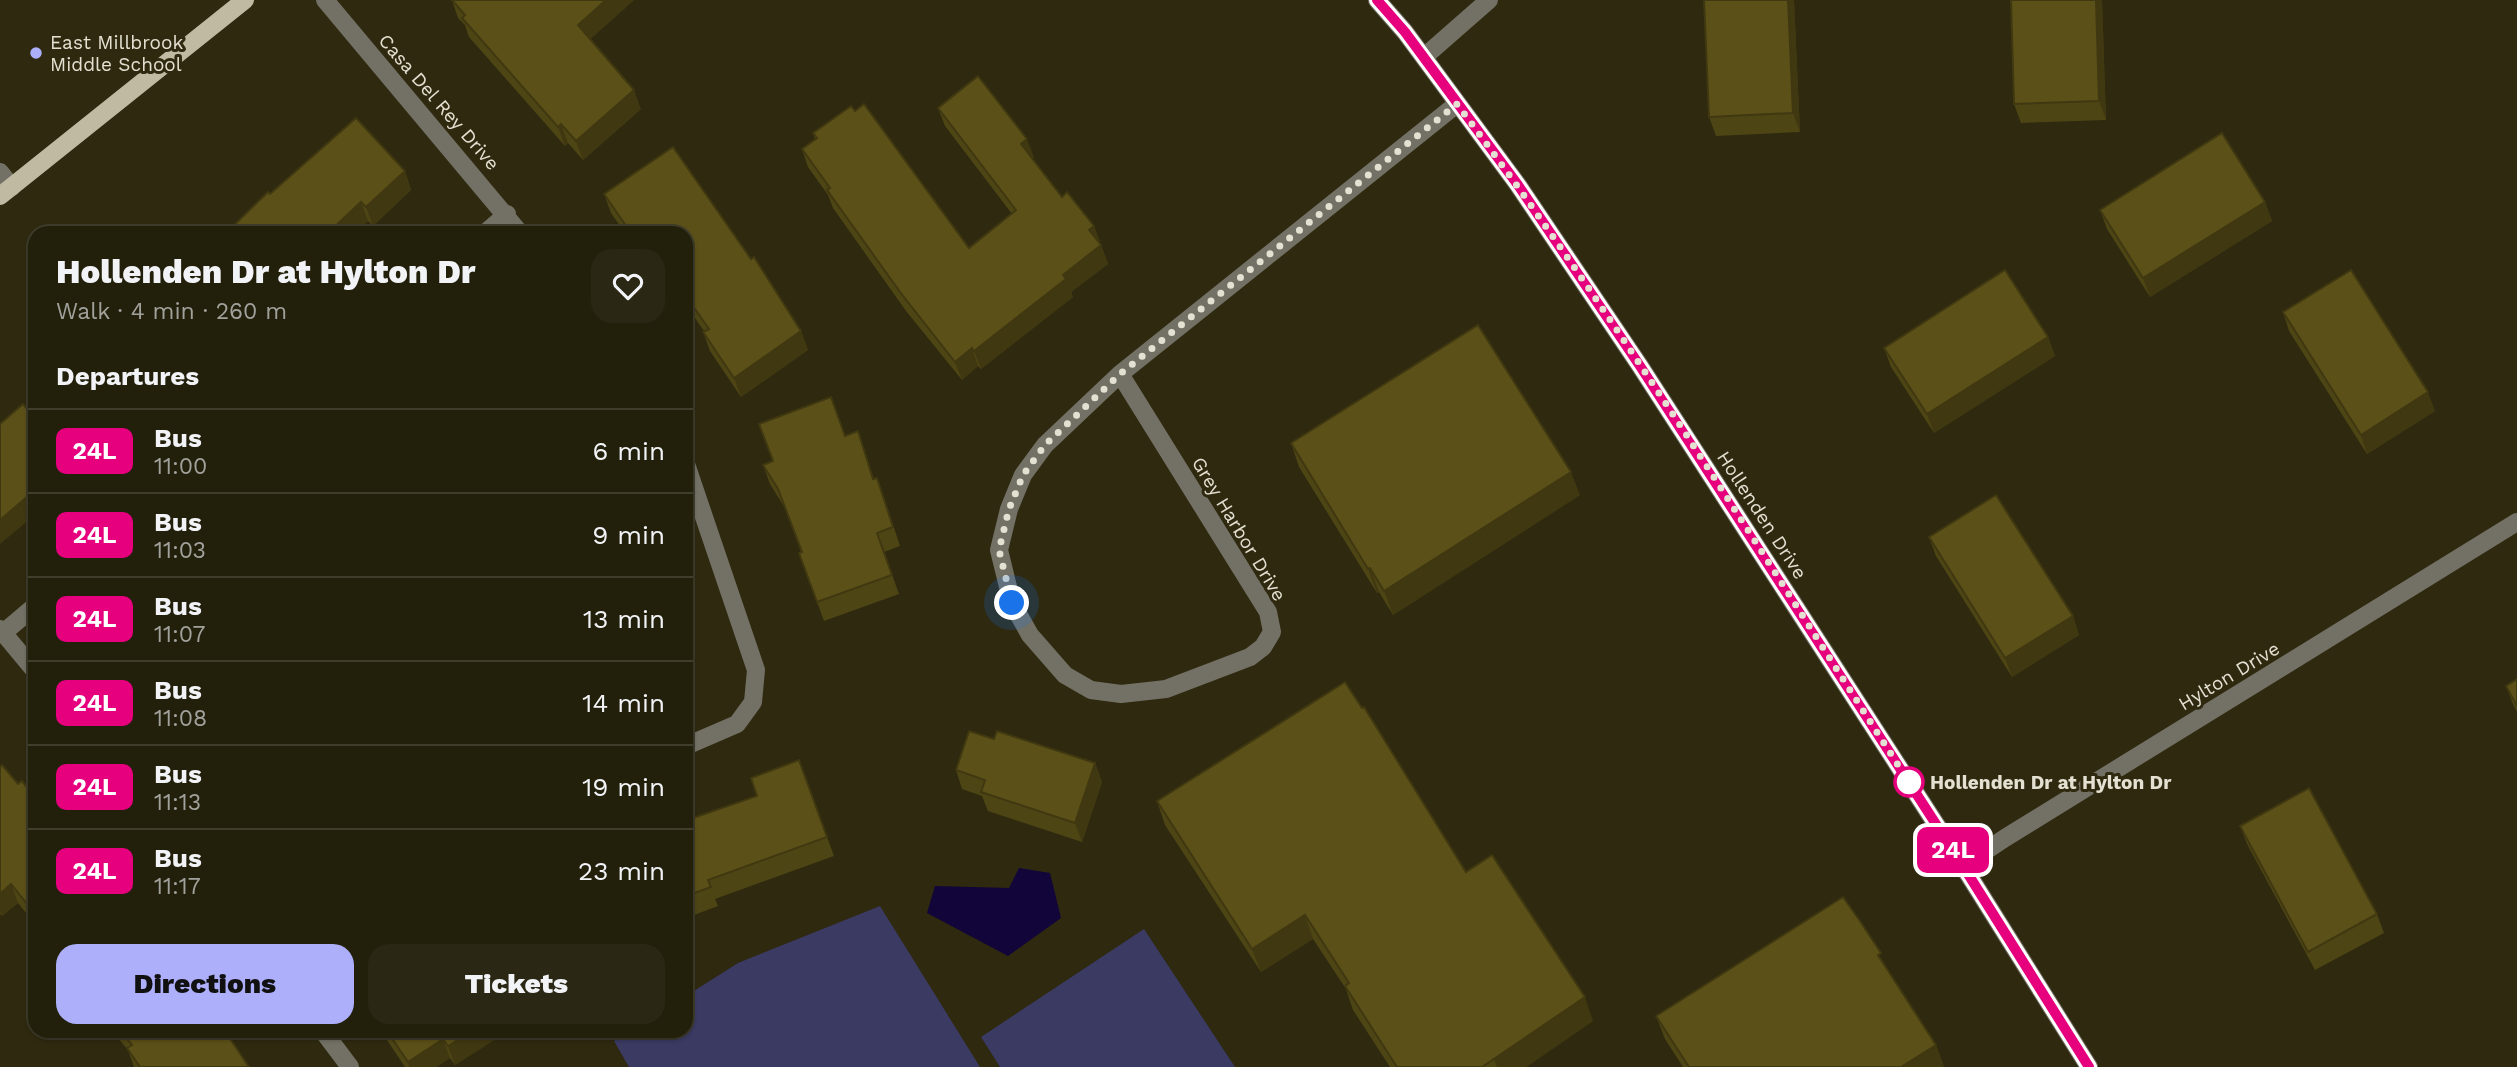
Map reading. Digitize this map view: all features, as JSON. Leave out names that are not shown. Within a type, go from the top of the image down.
[{"type":"main road","points":[[6,192],[245,0]]},
{"type":"street","name":"Casa Del Rey Drive","points":[[326,0],[515,226]]},
{"type":"street","name":"Hollenden Drive","points":[[1377,0],[1424,57],[1518,185],[1640,366],[1963,866],[2089,1067]]},
{"type":"street","points":[[1424,57],[1489,0]]},
{"type":"street","name":"Grey Harbor Drive","points":[[1120,374],[1268,612],[1272,632],[1263,647],[1250,657],[1166,689],[1121,694],[1091,690],[1065,674],[1030,635],[1012,603],[999,550],[1009,509],[1023,475],[1045,445],[1120,374],[1457,104]]},
{"type":"street","points":[[0,172],[6,192]]},
{"type":"street","points":[[493,226],[507,214]]},
{"type":"street","points":[[693,485],[756,670],[753,702],[737,724],[693,743]]},
{"type":"street","name":"Hylton Drive","points":[[1963,866],[2517,522]]},
{"type":"street","points":[[28,611],[2,631],[28,663]]},
{"type":"street","points":[[328,1038],[350,1067]]},
{"type":"shaded area","points":[[1019,868],[1050,873],[1061,918],[1008,956],[927,913],[935,886],[1009,888]]},
{"type":"shaded area","points":[[880,906],[980,1067],[629,1067],[614,1041],[619,1038],[693,1038],[693,992],[738,963]]},
{"type":"shaded area","points":[[1144,929],[1235,1067],[1000,1067],[981,1037]]},
{"type":"building","points":[[452,0],[606,0],[578,25],[634,90],[576,141],[561,124],[558,127],[462,18],[465,15]]},
{"type":"building","points":[[1704,0],[1788,0],[1793,113],[1709,117]]},
{"type":"building","points":[[2011,0],[2096,0],[2099,101],[2014,104]]},
{"type":"building","points":[[978,76],[1027,139],[1021,144],[1062,197],[1067,192],[1094,226],[1089,230],[1101,245],[1063,275],[1066,279],[974,351],[972,348],[955,362],[900,292],[827,190],[830,188],[802,149],[817,138],[813,133],[851,106],[855,111],[864,104],[969,248],[1016,210],[938,108]]},
{"type":"building","points":[[356,118],[405,171],[366,207],[361,202],[335,226],[233,226],[268,192],[270,194]]},
{"type":"building","points":[[2222,133],[2265,202],[2143,278],[2100,210]]},
{"type":"building","points":[[673,147],[751,259],[754,257],[801,331],[734,378],[703,332],[709,329],[693,306],[693,226],[626,226],[604,194]]},
{"type":"building","points":[[2005,270],[2048,337],[1927,414],[1884,348]]},
{"type":"building","points":[[2351,270],[2428,392],[2361,435],[2283,312]]},
{"type":"building","points":[[1478,325],[1571,472],[1384,591],[1291,443]]},
{"type":"building","points":[[831,397],[845,436],[858,431],[873,479],[877,478],[893,527],[877,533],[892,575],[817,602],[799,553],[802,552],[778,489],[763,465],[773,461],[759,424]]},
{"type":"building","points":[[23,404],[28,410],[28,496],[0,520],[0,424]]},
{"type":"building","points":[[1996,495],[2073,616],[2005,658],[1929,537]]},
{"type":"building","points":[[2517,679],[2517,706],[2506,686]]},
{"type":"building","points":[[1345,682],[1362,708],[1364,707],[1466,872],[1492,855],[1585,997],[1482,1067],[1397,1067],[1345,986],[1349,983],[1305,915],[1252,949],[1157,801]]},
{"type":"building","points":[[969,731],[994,739],[997,731],[1095,763],[1075,823],[981,792],[985,780],[956,770]]},
{"type":"building","points":[[799,760],[827,837],[708,880],[711,887],[693,893],[693,818],[757,796],[751,778]]},
{"type":"building","points":[[2,765],[18,784],[22,781],[28,788],[28,905],[11,884],[0,894]]},
{"type":"building","points":[[2309,788],[2377,914],[2308,952],[2240,826]]},
{"type":"building","points":[[1843,897],[1881,953],[1878,955],[1936,1045],[1901,1067],[1689,1067],[1656,1016]]},
{"type":"building","points":[[126,1038],[230,1038],[249,1067],[140,1067],[127,1048],[132,1045]]},
{"type":"building","points":[[392,1038],[461,1038],[448,1046],[443,1039],[408,1062]]},
{"type":"bus line","name":"24L","points":[[1377,0],[1405,32],[1518,185],[1640,366],[1963,866],[2089,1067]]},
{"type":"place","name":"East Millbrook Middle School","points":[[36,53]]},
{"type":"place","name":"Hollenden Dr at Hylton Dr","points":[[1909,782]]},
{"type":"route","points":[[1012,603],[999,550],[1009,509],[1023,475],[1045,445],[1120,374],[1457,104],[1518,185],[1640,366],[1909,782]]}]
